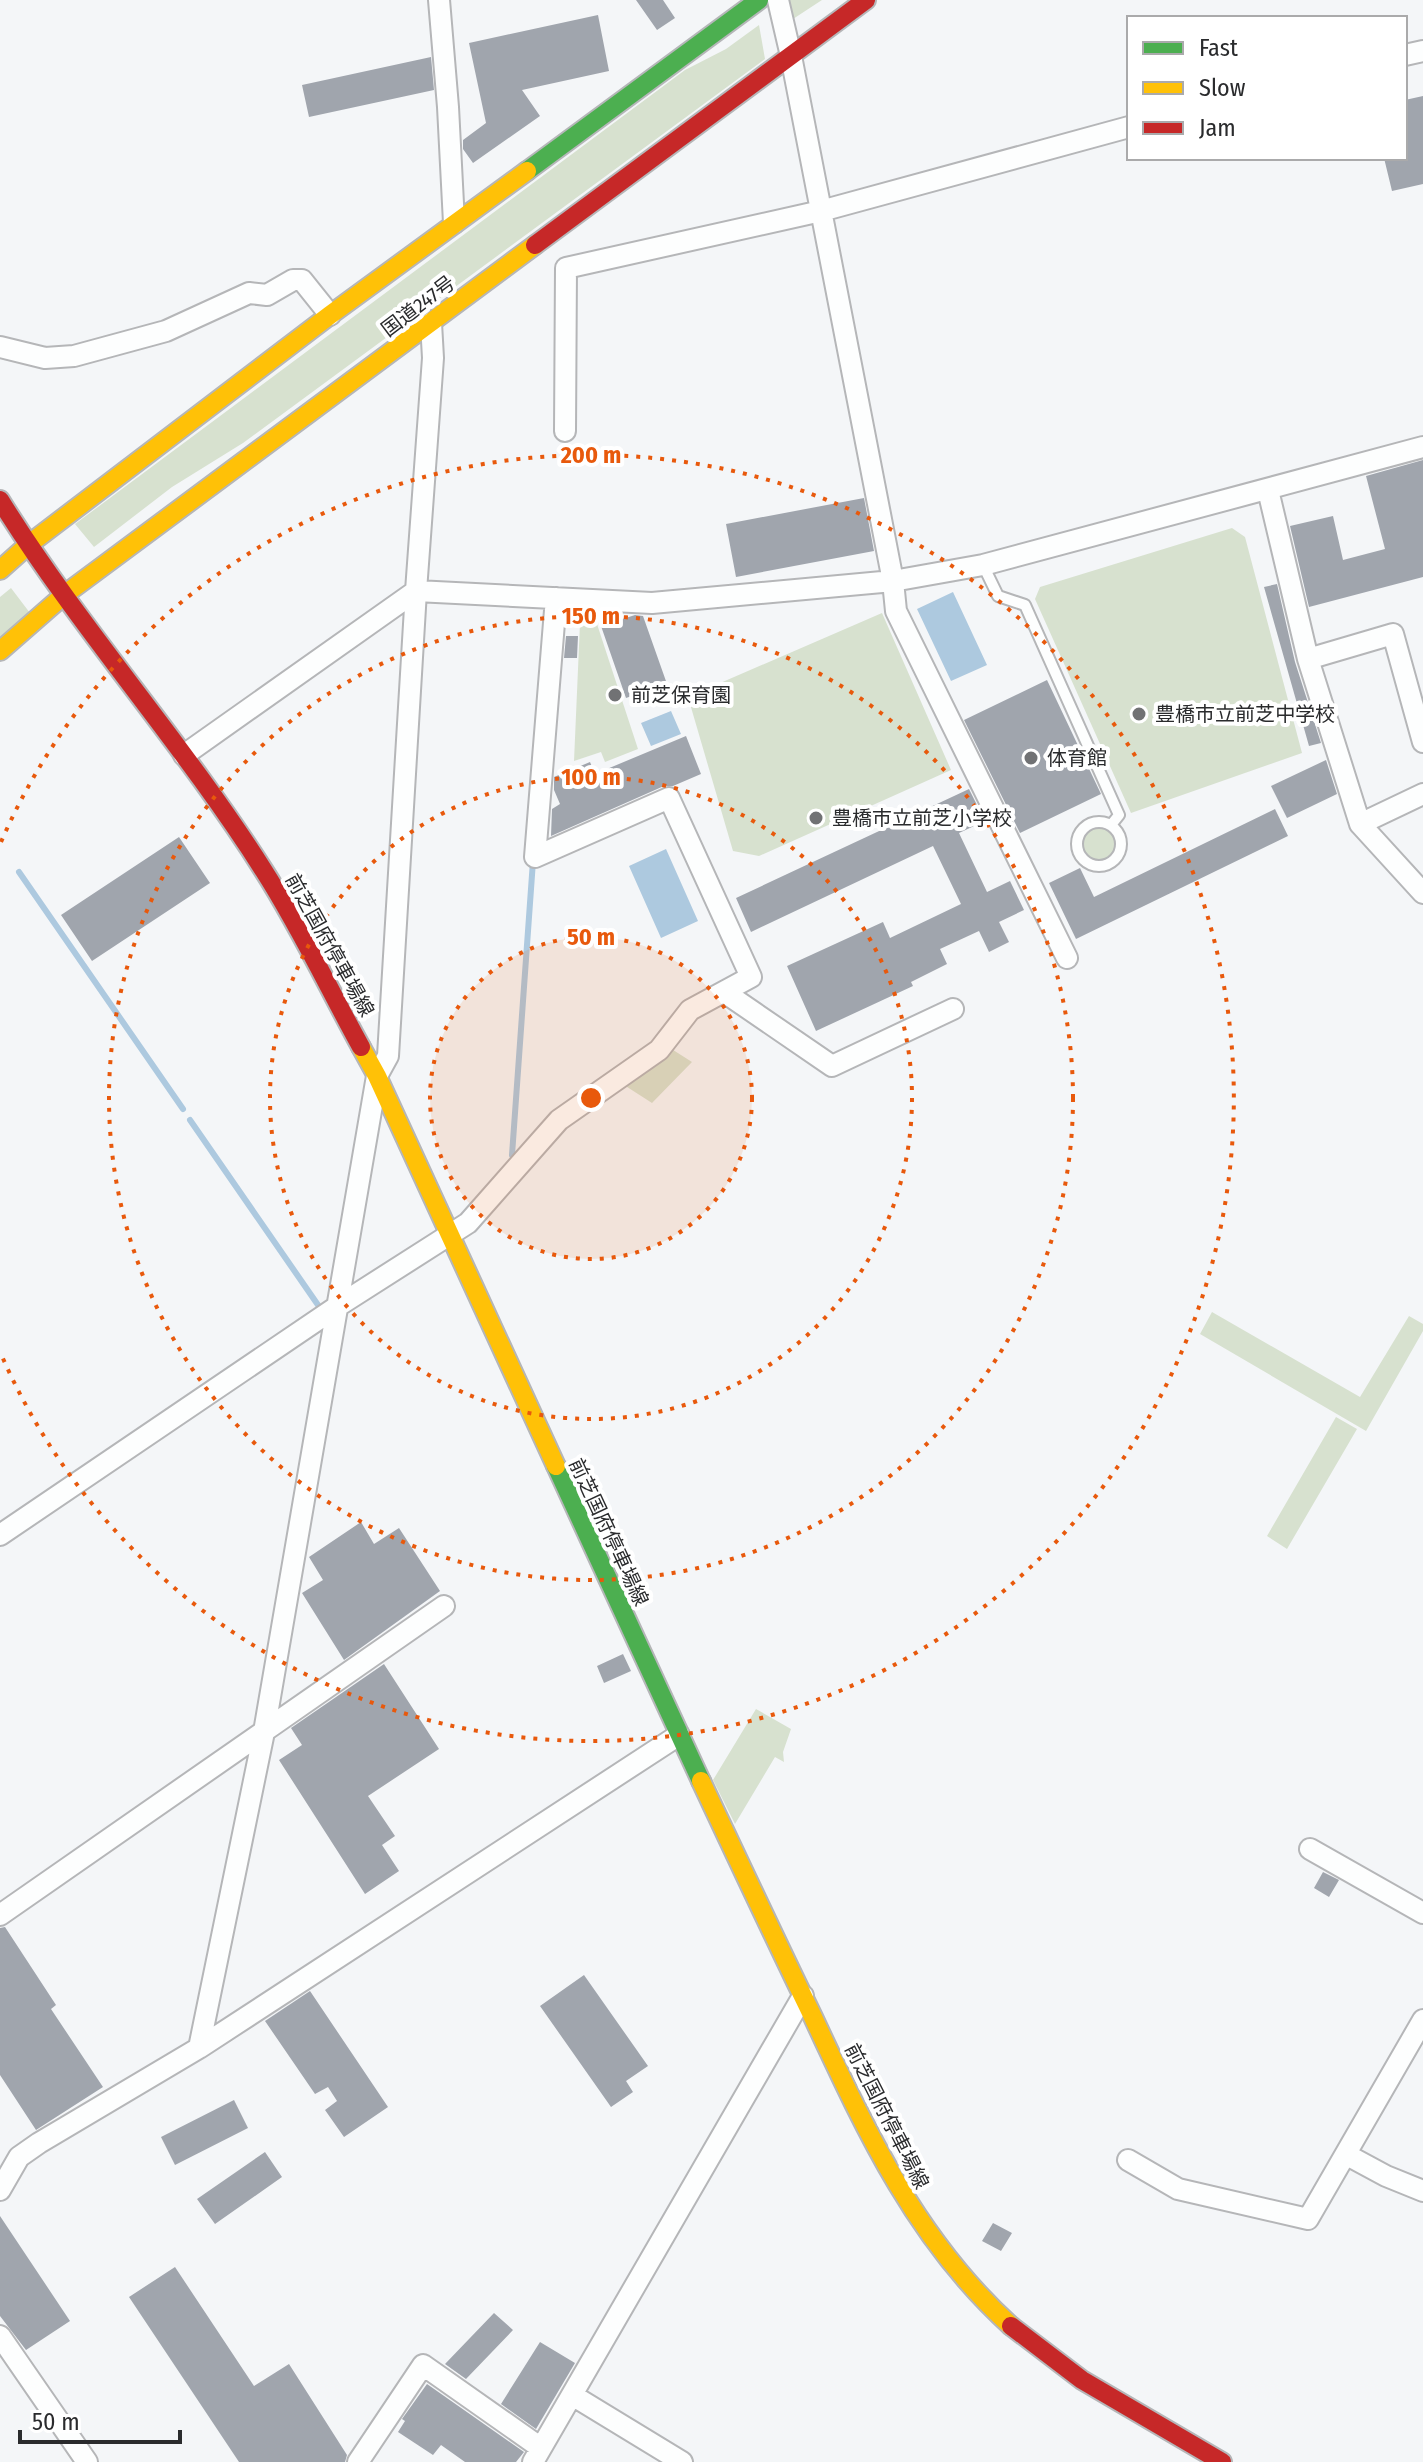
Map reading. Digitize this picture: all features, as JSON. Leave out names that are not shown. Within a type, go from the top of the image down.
[{"type":"main road","points":[[0,570],[28,545],[330,315],[759,0]]},
{"type":"main road","name":"国道247号","points":[[0,651],[64,595],[866,0]]},
{"type":"main road","name":"前芝国府停車場線","points":[[0,500],[28,545],[184,755],[265,872],[377,1076],[679,1735],[879,2156],[904,2199],[927,2233],[983,2301],[1024,2338],[1082,2380],[1222,2462]]},
{"type":"street","points":[[439,0],[454,223]]},
{"type":"street","points":[[778,0],[893,581],[896,611],[1067,958]]},
{"type":"street","points":[[565,431],[566,268],[821,211],[1127,128]]},
{"type":"street","points":[[0,347],[45,358],[74,356],[166,331],[249,293],[267,295],[293,280],[302,280],[330,315]]},
{"type":"street","points":[[199,2048],[264,1732],[377,1076],[388,1056],[433,358],[431,323]]},
{"type":"street","points":[[184,755],[416,591],[652,603],[893,581],[983,565],[1423,447]]},
{"type":"street","points":[[1268,490],[1308,659],[1360,824],[1423,893]]},
{"type":"street","points":[[0,1535],[338,1306],[468,1223],[559,1120],[659,1050],[690,1010],[751,977],[669,798],[535,857],[556,598]]},
{"type":"street","points":[[1308,659],[1393,634],[1423,742]]},
{"type":"street","points":[[1360,824],[1423,794]]},
{"type":"street","points":[[724,992],[832,1066],[953,1009]]},
{"type":"street","points":[[0,1915],[444,1606]]},
{"type":"street","points":[[0,2190],[19,2157],[199,2048],[679,1735]]},
{"type":"street","points":[[1310,1849],[1423,1913]]},
{"type":"street","points":[[358,2462],[423,2365],[537,2455],[803,1996]]},
{"type":"street","points":[[1128,2160],[1178,2189],[1308,2219],[1423,2020]]},
{"type":"street","points":[[1347,2155],[1423,2191]]},
{"type":"street","points":[[0,2336],[87,2462]]},
{"type":"street","points":[[572,2395],[682,2462]]},
{"type":"lane","points":[[983,565],[998,596],[1025,605],[1119,815],[1111,825]]},
{"type":"lane","points":[[1093,822],[1111,825],[1119,832],[1119,854],[1106,865],[1087,863],[1077,846],[1079,834],[1093,822]]},
{"type":"green space","points":[[787,0],[822,0],[793,19]]},
{"type":"green space","points":[[759,25],[765,59],[243,443],[172,487],[94,547],[75,524],[685,70],[726,49]]},
{"type":"green space","points":[[1232,528],[1245,537],[1302,753],[1131,813],[1035,599],[1040,587]]},
{"type":"green space","points":[[11,588],[30,613],[0,638],[0,597]]},
{"type":"green space","points":[[882,613],[951,770],[759,856],[733,851],[688,697]]},
{"type":"green space","points":[[580,623],[597,624],[638,749],[605,762],[601,752],[574,761]]},
{"type":"green space","points":[[1099,827],[1111,832],[1116,844],[1111,856],[1099,861],[1087,856],[1082,844],[1087,832]]},
{"type":"green space","points":[[670,1048],[692,1062],[652,1103],[624,1085]]},
{"type":"green space","points":[[1212,1312],[1360,1397],[1409,1316],[1423,1324],[1423,1331],[1366,1431],[1200,1334]]},
{"type":"green space","points":[[1336,1417],[1357,1429],[1287,1549],[1267,1536]]},
{"type":"green space","points":[[756,1709],[791,1729],[783,1752],[784,1762],[775,1757],[735,1824],[713,1780]]},
{"type":"water","points":[[953,592],[987,665],[951,681],[917,609]]},
{"type":"water","points":[[671,711],[681,734],[651,746],[641,723]]},
{"type":"water","points":[[666,849],[698,921],[661,938],[629,866]]},
{"type":"building","points":[[636,0],[663,0],[675,18],[657,30]]},
{"type":"building","points":[[598,15],[609,71],[522,90],[540,116],[473,163],[463,149],[463,140],[486,123],[469,43]]},
{"type":"building","points":[[431,57],[434,90],[309,117],[302,85]]},
{"type":"building","points":[[1423,96],[1423,184],[1392,191],[1384,160],[1407,160],[1407,100]]},
{"type":"building","points":[[1423,460],[1423,577],[1309,607],[1290,526],[1333,516],[1343,560],[1385,549],[1366,476]]},
{"type":"building","points":[[864,498],[874,551],[736,577],[726,524]]},
{"type":"building","points":[[1277,584],[1295,662],[1321,743],[1309,746],[1264,587]]},
{"type":"building","points":[[635,615],[643,616],[667,684],[626,698],[601,626]]},
{"type":"building","points":[[566,636],[578,636],[577,658],[564,658]]},
{"type":"building","name":"体育館","points":[[1047,680],[1101,794],[1020,833],[964,720]]},
{"type":"building","points":[[686,736],[701,774],[673,786],[664,786],[551,836],[552,809],[560,804],[554,790],[554,777],[590,762],[595,774]]},
{"type":"building","points":[[1326,760],[1337,794],[1287,818],[1271,786]]},
{"type":"building","points":[[969,789],[985,821],[959,833],[987,892],[1010,881],[1024,910],[999,922],[1009,942],[989,952],[979,931],[940,949],[947,964],[911,982],[913,986],[816,1031],[787,966],[883,922],[890,938],[961,904],[933,846],[751,932],[736,898]]},
{"type":"building","points":[[1275,809],[1288,836],[1076,939],[1049,883],[1080,868],[1094,897]]},
{"type":"building","points":[[179,837],[210,883],[92,961],[61,915]]},
{"type":"building","points":[[361,1522],[374,1544],[399,1528],[440,1591],[344,1660],[302,1593],[323,1580],[309,1557]]},
{"type":"building","points":[[623,1654],[631,1671],[604,1683],[597,1666]]},
{"type":"building","points":[[384,1664],[439,1749],[368,1796],[395,1836],[382,1845],[399,1871],[365,1894],[279,1760],[302,1745],[291,1728]]},
{"type":"building","points":[[1323,1872],[1339,1880],[1329,1897],[1314,1888]]},
{"type":"building","points":[[5,1927],[56,2005],[51,2009],[103,2087],[36,2130],[0,2075],[0,1928]]},
{"type":"building","points":[[584,1975],[648,2066],[626,2081],[633,2092],[611,2107],[540,2006]]},
{"type":"building","points":[[310,1991],[388,2107],[344,2137],[325,2110],[337,2101],[328,2087],[315,2094],[265,2021]]},
{"type":"building","points":[[234,2100],[248,2128],[175,2165],[161,2137]]},
{"type":"building","points":[[265,2152],[282,2177],[215,2224],[197,2199]]},
{"type":"building","points":[[0,2216],[70,2321],[26,2350],[0,2316]]},
{"type":"building","points":[[993,2223],[1012,2233],[1001,2251],[982,2241]]},
{"type":"building","points":[[175,2267],[254,2386],[289,2364],[347,2455],[345,2462],[239,2462],[129,2297]]},
{"type":"building","points":[[494,2313],[513,2330],[466,2379],[445,2364]]},
{"type":"building","points":[[540,2342],[575,2363],[536,2429],[501,2404]]},
{"type":"building","points":[[427,2384],[524,2452],[516,2462],[465,2462],[441,2445],[433,2455],[398,2432],[405,2421],[402,2419]]},
{"type":"waterway","points":[[512,1155],[533,861]]},
{"type":"waterway","points":[[19,872],[183,1109]]},
{"type":"waterway","points":[[190,1120],[318,1305]]},
{"type":"traffic: fast","points":[[527,171],[759,0]]},
{"type":"traffic: fast","points":[[556,1466],[701,1781]]},
{"type":"traffic: slow","points":[[0,570],[28,545],[330,315],[527,171]]},
{"type":"traffic: slow","points":[[0,651],[64,595],[535,245]]},
{"type":"traffic: slow","points":[[361,1047],[556,1466]]},
{"type":"traffic: slow","points":[[701,1781],[853,2101],[896,2182],[947,2257],[977,2293],[1011,2326]]},
{"type":"traffic: jam","points":[[535,245],[866,0]]},
{"type":"traffic: jam","points":[[0,500],[64,594],[233,824],[277,892],[361,1047]]},
{"type":"traffic: jam","points":[[1011,2326],[1082,2380],[1222,2462]]},
{"type":"place","name":"前芝保育園","points":[[615,695]]},
{"type":"place","name":"豊橋市立前芝中学校","points":[[1139,714]]},
{"type":"place","name":"体育館","points":[[1031,758]]},
{"type":"place","name":"豊橋市立前芝小学校","points":[[816,818]]}]
